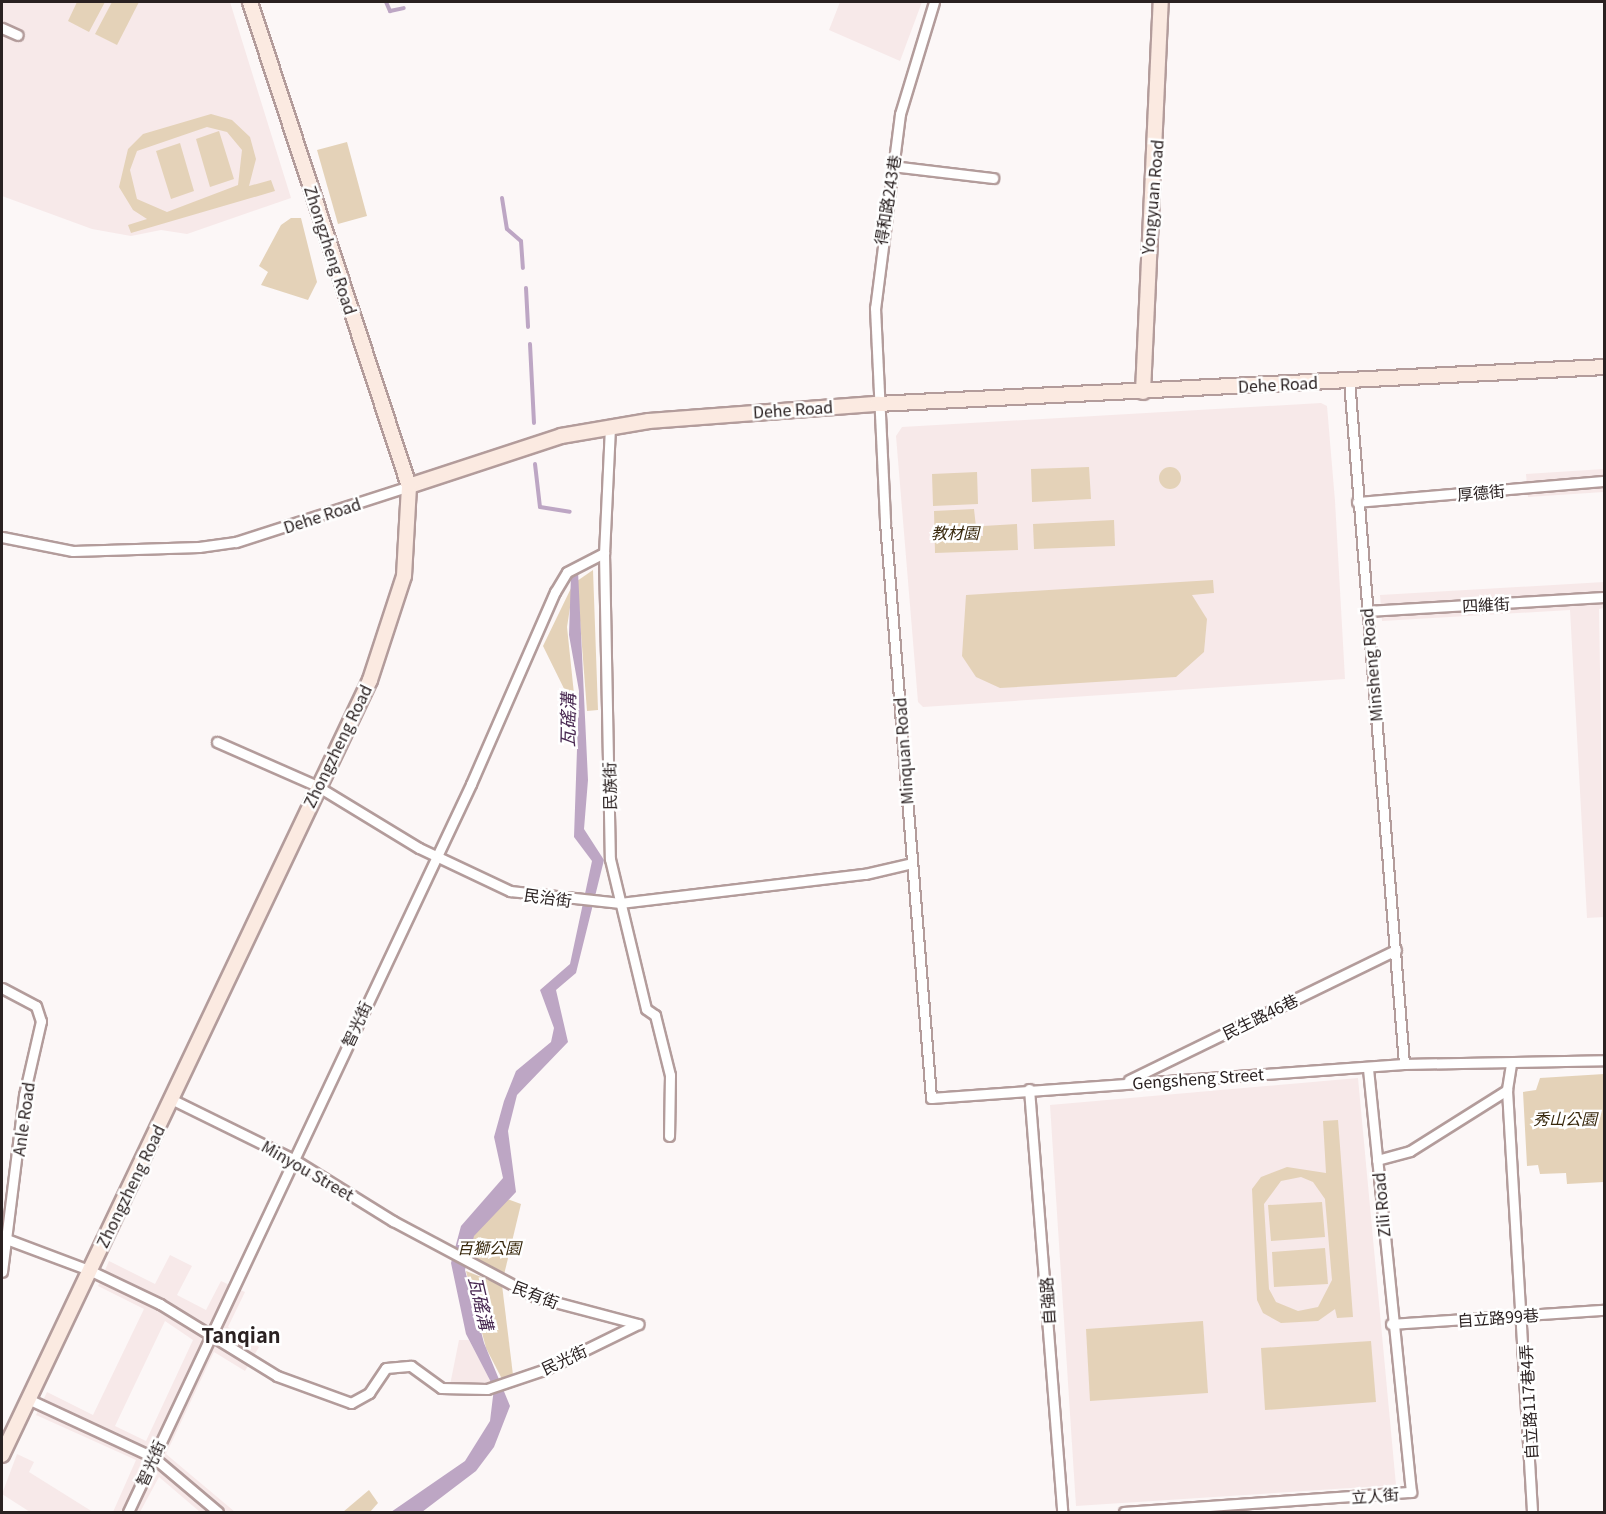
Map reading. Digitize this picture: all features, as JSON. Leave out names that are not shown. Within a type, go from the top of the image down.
[{"type":"street","name":"Zhongzheng Road","points":[[2,1455],[317,786],[370,680],[397,605],[409,486],[250,2]]},
{"type":"street","name":"得和路243巷","points":[[877,404],[876,267],[908,81],[934,2]]},
{"type":"street","name":"Yongyuan Road","points":[[1143,392],[1161,2]]},
{"type":"street","points":[[2,28],[18,35]]},
{"type":"street","points":[[892,166],[993,178]]},
{"type":"street","name":"Dehe Road","points":[[2,537],[73,551],[156,553],[236,543],[511,450],[610,427],[877,404],[1605,367]]},
{"type":"street","name":"Minsheng Road","points":[[1348,380],[1396,950]]},
{"type":"street","name":"Minquan Road","points":[[877,404],[931,1098]]},
{"type":"street","name":"民族街","points":[[610,427],[604,553],[610,859],[620,903],[670,1075],[669,1136]]},
{"type":"street","name":"厚德街","points":[[1357,502],[1605,482]]},
{"type":"street","name":"智光街","points":[[128,1512],[208,1334],[293,1159],[555,592],[567,572],[604,553]]},
{"type":"street","name":"四維街","points":[[1367,611],[1605,597]]},
{"type":"street","name":"民治街","points":[[217,742],[317,786],[435,855],[510,891],[620,903],[865,874],[912,863]]},
{"type":"street","points":[[1396,950],[1404,1064]]},
{"type":"street","name":"民生路46巷","points":[[1123,1083],[1396,950]]},
{"type":"street","name":"Anle Road","points":[[2,988],[36,1006],[41,1021],[24,1095],[9,1240],[2,1272]]},
{"type":"street","points":[[1368,1067],[1404,1064],[1511,1064],[1605,1060]]},
{"type":"street","name":"自立路117巷4弄","points":[[1511,1064],[1507,1090],[1533,1489],[1532,1512]]},
{"type":"street","name":"Gengsheng Street","points":[[931,1098],[1029,1089],[1368,1067]]},
{"type":"street","name":"Zili Road","points":[[1368,1067],[1391,1324],[1411,1492]]},
{"type":"street","name":"自強路","points":[[1029,1089],[1062,1512]]},
{"type":"street","points":[[1377,1160],[1410,1151],[1507,1090]]},
{"type":"street","name":"Minyou Street","points":[[171,1099],[293,1159],[441,1247]]},
{"type":"street","points":[[9,1240],[89,1270],[208,1334]]},
{"type":"street","name":"民有街","points":[[441,1247],[464,1255],[536,1297],[638,1324]]},
{"type":"street","name":"自立路99巷","points":[[1391,1324],[1605,1310]]},
{"type":"street","name":"民光街","points":[[208,1334],[277,1376],[351,1403],[369,1393],[386,1368],[411,1366],[441,1388],[487,1389],[506,1384],[638,1324]]},
{"type":"street","points":[[28,1399],[153,1456],[218,1512]]},
{"type":"street","name":"立人街","points":[[1124,1512],[1411,1492]]},
{"type":"shaded area","points":[[2,2],[230,2],[291,198],[187,234],[161,230],[131,236],[92,229],[2,196]]},
{"type":"shaded area","points":[[840,2],[922,2],[900,61],[829,30]]},
{"type":"shaded area","points":[[1321,403],[1327,406],[1345,679],[923,707],[918,702],[896,436],[902,427]]},
{"type":"shaded area","points":[[1604,469],[1604,492],[1528,497],[1526,474]]},
{"type":"shaded area","points":[[578,571],[588,780],[584,829],[604,860],[576,973],[556,990],[568,1042],[517,1095],[508,1131],[516,1192],[474,1236],[465,1270],[484,1343],[510,1406],[494,1447],[476,1471],[422,1512],[391,1512],[465,1461],[490,1421],[494,1388],[466,1334],[451,1263],[461,1226],[503,1178],[494,1137],[504,1101],[516,1071],[551,1042],[554,1028],[540,990],[570,964],[592,861],[574,837],[579,691],[569,635],[571,574]]},
{"type":"shaded area","points":[[1604,582],[1604,608],[1599,609],[1604,917],[1587,918],[1570,610],[1382,621],[1380,595]]},
{"type":"shaded area","points":[[1358,1078],[1396,1485],[1076,1506],[1050,1105]]},
{"type":"shaded area","points":[[170,1255],[192,1266],[177,1295],[206,1310],[221,1281],[245,1292],[228,1327],[259,1347],[245,1371],[214,1352],[166,1454],[235,1512],[200,1512],[159,1477],[140,1512],[113,1512],[136,1460],[36,1415],[47,1392],[93,1415],[144,1309],[98,1286],[109,1261],[155,1284]],"holes":[[[165,1321],[193,1340],[146,1441],[115,1426]]]},
{"type":"shaded area","points":[[459,1340],[469,1340],[492,1383],[450,1385]]},
{"type":"shaded area","points":[[17,1454],[34,1462],[29,1472],[93,1512],[30,1512],[2,1494]]},
{"type":"green space","points":[[77,2],[105,2],[89,32],[68,21]]},
{"type":"green space","points":[[112,2],[139,2],[117,45],[95,34]]},
{"type":"green space","points":[[211,114],[232,120],[250,137],[256,159],[249,186],[271,180],[275,191],[131,233],[128,225],[147,219],[133,210],[119,187],[128,149],[143,134]],"holes":[[[207,127],[227,132],[242,150],[238,185],[167,212],[137,199],[130,170],[137,151]]]},
{"type":"green space","points":[[219,131],[234,179],[210,187],[196,139]]},
{"type":"green space","points":[[347,142],[367,216],[338,224],[317,150]]},
{"type":"green space","points":[[180,143],[194,191],[171,199],[156,151]]},
{"type":"green space","points":[[291,218],[301,218],[317,282],[308,300],[261,285],[268,272],[259,266],[281,225]]},
{"type":"green space","points":[[1089,467],[1091,499],[1032,502],[1031,469]]},
{"type":"green space","points":[[1170,467],[1178,470],[1181,478],[1178,486],[1170,489],[1162,486],[1159,478],[1162,470]]},
{"type":"green space","name":"教材園","points":[[977,472],[978,504],[933,506],[932,474]]},
{"type":"green space","name":"教材園","points":[[974,509],[977,536],[983,536],[983,526],[1017,524],[1018,550],[935,553],[934,511]]},
{"type":"green space","points":[[1114,520],[1115,546],[1034,549],[1033,524]]},
{"type":"green space","points":[[593,570],[598,710],[587,711],[577,581]]},
{"type":"green space","points":[[1213,580],[1214,593],[1192,595],[1207,619],[1204,652],[1176,677],[1000,688],[976,677],[962,656],[966,595]]},
{"type":"green space","points":[[574,582],[567,627],[576,713],[543,646]]},
{"type":"green space","name":"秀山公園","points":[[1604,1074],[1604,1182],[1567,1184],[1566,1173],[1540,1174],[1538,1165],[1527,1166],[1523,1092],[1536,1090],[1540,1078]]},
{"type":"green space","points":[[1338,1120],[1353,1317],[1337,1318],[1335,1309],[1318,1321],[1281,1323],[1263,1313],[1257,1300],[1252,1189],[1261,1177],[1287,1167],[1326,1173],[1323,1121]],"holes":[[[1301,1177],[1313,1182],[1325,1199],[1332,1280],[1318,1307],[1298,1311],[1276,1302],[1269,1289],[1264,1204],[1281,1181]]]},
{"type":"green space","name":"百獅公園","points":[[502,1197],[521,1204],[503,1279],[461,1256],[480,1218]]},
{"type":"green space","points":[[1322,1202],[1325,1237],[1271,1241],[1268,1205]]},
{"type":"green space","points":[[1325,1248],[1328,1284],[1274,1287],[1272,1252]]},
{"type":"green space","name":"百獅公園","points":[[466,1271],[502,1285],[513,1375],[502,1379],[486,1348]]},
{"type":"green space","points":[[1203,1321],[1208,1393],[1090,1401],[1086,1329]]},
{"type":"green space","points":[[1371,1341],[1376,1402],[1265,1410],[1261,1348]]},
{"type":"green space","points":[[369,1490],[378,1503],[370,1512],[343,1512]]},
{"type":"waterway","name":"瓦磘溝","points":[[386,2],[390,11],[404,8]]},
{"type":"waterway","name":"瓦磘溝","points":[[502,198],[507,229],[521,241],[523,268]]},
{"type":"waterway","name":"瓦磘溝","points":[[526,288],[528,327]]},
{"type":"waterway","name":"瓦磘溝","points":[[530,344],[534,423]]},
{"type":"waterway","name":"瓦磘溝","points":[[535,464],[540,507],[570,512]]},
{"type":"district","name":"Tanqian","points":[[241,1334]]}]
